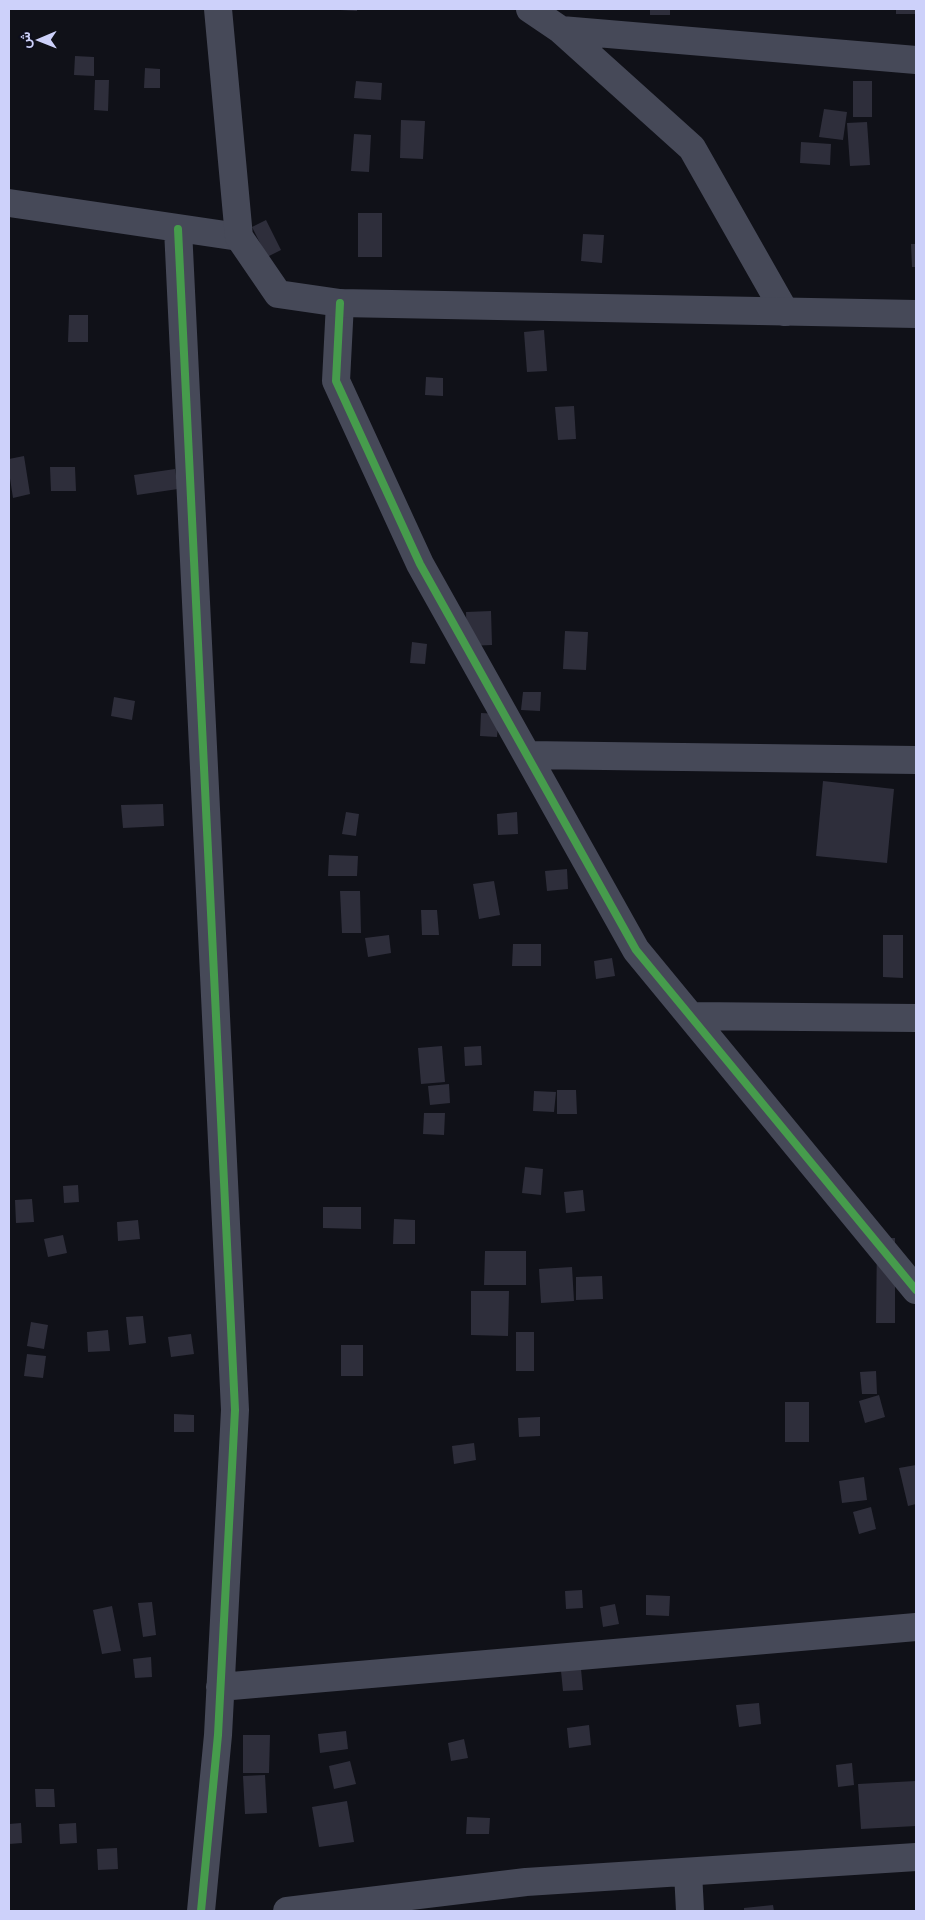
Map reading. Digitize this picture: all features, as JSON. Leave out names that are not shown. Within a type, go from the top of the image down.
[{"type":"street","points":[[218,9],[239,237],[278,294],[340,303],[916,314]]},
{"type":"street","points":[[530,9],[561,30],[692,148],[785,312]]},
{"type":"street","points":[[561,30],[916,60]]},
{"type":"street","points":[[9,203],[178,230],[239,237]]},
{"type":"street","points":[[178,230],[235,1410],[218,1735],[201,1911]]},
{"type":"street","points":[[340,303],[336,381],[420,564],[636,950],[916,1290]]},
{"type":"street","points":[[527,755],[916,760]]},
{"type":"street","points":[[691,1016],[916,1018]]},
{"type":"street","points":[[220,1687],[916,1627]]},
{"type":"street","points":[[287,1911],[526,1882],[916,1857]]},
{"type":"street","points":[[688,1872],[690,1911]]},
{"type":"building","points":[[357,9],[357,11],[340,10]]},
{"type":"building","points":[[650,9],[670,9],[670,15],[650,15]]},
{"type":"building","points":[[896,9],[916,9],[915,14],[896,14]]},
{"type":"building","points":[[75,56],[94,57],[94,76],[74,75]]},
{"type":"building","points":[[145,68],[160,69],[160,88],[144,88]]},
{"type":"building","points":[[95,80],[109,80],[108,111],[94,110]]},
{"type":"building","points":[[356,81],[382,83],[381,100],[354,98]]},
{"type":"building","points":[[853,81],[872,81],[872,117],[853,117]]},
{"type":"building","points":[[824,109],[847,112],[843,140],[819,137]]},
{"type":"building","points":[[401,120],[425,121],[423,159],[400,158]]},
{"type":"building","points":[[867,122],[870,165],[850,166],[847,123]]},
{"type":"building","points":[[354,134],[371,135],[369,172],[351,171]]},
{"type":"building","points":[[801,142],[831,144],[830,165],[800,163]]},
{"type":"building","points":[[358,213],[382,213],[382,257],[358,257]]},
{"type":"building","points":[[266,220],[281,250],[267,257],[252,227]]},
{"type":"building","points":[[583,234],[604,235],[602,263],[581,261]]},
{"type":"building","points":[[911,244],[916,244],[916,267],[912,267]]},
{"type":"building","points":[[69,315],[88,315],[88,342],[68,342]]},
{"type":"building","points":[[544,330],[547,371],[527,372],[524,332]]},
{"type":"building","points":[[426,377],[443,378],[443,396],[425,395]]},
{"type":"building","points":[[574,406],[576,439],[558,440],[555,407]]},
{"type":"building","points":[[24,456],[30,494],[13,498],[9,459]]},
{"type":"building","points":[[50,467],[75,467],[76,491],[51,491]]},
{"type":"building","points":[[175,469],[178,489],[137,495],[134,475]]},
{"type":"building","points":[[491,611],[492,645],[467,646],[466,612]]},
{"type":"building","points":[[565,631],[588,632],[586,670],[563,669]]},
{"type":"building","points":[[412,642],[427,644],[425,664],[410,663]]},
{"type":"building","points":[[523,692],[541,692],[540,711],[521,710]]},
{"type":"building","points":[[114,697],[135,701],[132,720],[111,716]]},
{"type":"building","points":[[481,713],[499,714],[497,737],[480,736]]},
{"type":"building","points":[[823,781],[894,789],[887,863],[816,856]]},
{"type":"building","points":[[163,804],[164,826],[123,828],[121,805]]},
{"type":"building","points":[[346,812],[359,814],[356,836],[342,834]]},
{"type":"building","points":[[517,812],[518,834],[498,835],[497,814]]},
{"type":"building","points":[[329,855],[358,856],[357,876],[328,876]]},
{"type":"building","points":[[567,869],[568,889],[547,891],[545,871]]},
{"type":"building","points":[[494,881],[500,915],[479,919],[473,884]]},
{"type":"building","points":[[340,891],[360,891],[361,933],[342,933]]},
{"type":"building","points":[[421,910],[437,910],[439,935],[422,935]]},
{"type":"building","points":[[389,935],[391,953],[368,957],[365,938]]},
{"type":"building","points":[[883,935],[903,935],[903,978],[883,977]]},
{"type":"building","points":[[513,944],[541,944],[541,966],[512,966]]},
{"type":"building","points":[[612,958],[615,976],[596,979],[594,961]]},
{"type":"building","points":[[442,1046],[445,1082],[421,1084],[418,1048]]},
{"type":"building","points":[[481,1046],[482,1065],[465,1066],[464,1047]]},
{"type":"building","points":[[449,1084],[450,1103],[430,1105],[428,1086]]},
{"type":"building","points":[[557,1090],[576,1090],[577,1114],[557,1114]]},
{"type":"building","points":[[534,1091],[556,1092],[554,1112],[533,1111]]},
{"type":"building","points":[[424,1113],[445,1113],[444,1135],[423,1134]]},
{"type":"building","points":[[525,1167],[543,1169],[541,1195],[522,1193]]},
{"type":"building","points":[[78,1185],[79,1202],[64,1203],[63,1186]]},
{"type":"building","points":[[583,1190],[585,1211],[566,1213],[564,1192]]},
{"type":"building","points":[[32,1199],[34,1222],[16,1223],[15,1200]]},
{"type":"building","points":[[323,1207],[361,1207],[361,1229],[323,1228]]},
{"type":"building","points":[[394,1219],[415,1220],[415,1244],[393,1244]]},
{"type":"building","points":[[138,1220],[140,1239],[118,1241],[117,1222]]},
{"type":"building","points":[[63,1235],[67,1253],[48,1257],[44,1239]]},
{"type":"building","points":[[877,1238],[895,1238],[895,1323],[876,1323]]},
{"type":"building","points":[[485,1251],[526,1251],[526,1285],[484,1285]]},
{"type":"building","points":[[572,1267],[574,1301],[541,1303],[539,1269]]},
{"type":"building","points":[[602,1276],[603,1299],[576,1300],[576,1277]]},
{"type":"building","points":[[471,1291],[509,1291],[508,1336],[471,1335]]},
{"type":"building","points":[[143,1316],[146,1343],[129,1345],[126,1317]]},
{"type":"building","points":[[31,1322],[48,1325],[44,1349],[27,1346]]},
{"type":"building","points":[[108,1330],[110,1351],[88,1352],[87,1332]]},
{"type":"building","points":[[516,1332],[534,1332],[534,1371],[516,1371]]},
{"type":"building","points":[[191,1334],[194,1354],[171,1357],[168,1337]]},
{"type":"building","points":[[341,1345],[363,1345],[363,1376],[341,1376]]},
{"type":"building","points":[[27,1354],[46,1356],[43,1378],[24,1376]]},
{"type":"building","points":[[876,1371],[877,1394],[862,1394],[860,1372]]},
{"type":"building","points":[[879,1395],[885,1417],[865,1423],[859,1401]]},
{"type":"building","points":[[785,1402],[809,1402],[809,1442],[785,1442]]},
{"type":"building","points":[[174,1414],[194,1415],[194,1432],[174,1432]]},
{"type":"building","points":[[540,1417],[540,1436],[519,1437],[518,1418]]},
{"type":"building","points":[[474,1443],[476,1460],[454,1464],[452,1446]]},
{"type":"building","points":[[916,1465],[916,1504],[908,1506],[899,1468]]},
{"type":"building","points":[[864,1477],[867,1500],[842,1503],[839,1481]]},
{"type":"building","points":[[871,1507],[876,1529],[859,1534],[853,1512]]},
{"type":"building","points":[[582,1590],[583,1608],[566,1609],[565,1591]]},
{"type":"building","points":[[646,1595],[670,1596],[669,1616],[646,1615]]},
{"type":"building","points":[[152,1602],[156,1635],[143,1637],[138,1603]]},
{"type":"building","points":[[615,1604],[619,1624],[603,1627],[600,1607]]},
{"type":"building","points":[[112,1606],[121,1651],[102,1654],[93,1610]]},
{"type":"building","points":[[151,1657],[152,1677],[135,1678],[133,1659]]},
{"type":"building","points":[[581,1669],[583,1690],[563,1691],[561,1671]]},
{"type":"building","points":[[759,1703],[761,1724],[739,1727],[736,1705]]},
{"type":"building","points":[[589,1725],[591,1745],[569,1748],[567,1728]]},
{"type":"building","points":[[346,1731],[348,1749],[320,1753],[318,1734]]},
{"type":"building","points":[[243,1735],[270,1735],[269,1773],[243,1773]]},
{"type":"building","points":[[464,1739],[468,1758],[451,1761],[448,1743]]},
{"type":"building","points":[[350,1761],[356,1784],[334,1789],[329,1766]]},
{"type":"building","points":[[852,1763],[854,1785],[838,1787],[836,1765]]},
{"type":"building","points":[[265,1775],[267,1813],[245,1814],[243,1776]]},
{"type":"building","points":[[916,1781],[916,1826],[861,1829],[858,1784]]},
{"type":"building","points":[[35,1789],[54,1789],[55,1807],[36,1807]]},
{"type":"building","points":[[347,1801],[354,1842],[319,1847],[312,1807]]},
{"type":"building","points":[[467,1817],[490,1818],[489,1834],[466,1834]]},
{"type":"building","points":[[21,1823],[22,1843],[9,1844],[9,1824]]},
{"type":"building","points":[[76,1823],[77,1843],[60,1844],[59,1824]]},
{"type":"building","points":[[117,1848],[118,1869],[98,1870],[97,1849]]},
{"type":"building","points":[[773,1905],[774,1911],[744,1911],[744,1908]]},
{"type":"cycle path","points":[[178,229],[235,1410],[218,1735],[201,1911]]},
{"type":"cycle path","points":[[340,303],[336,381],[420,564],[636,950],[916,1290]]}]
